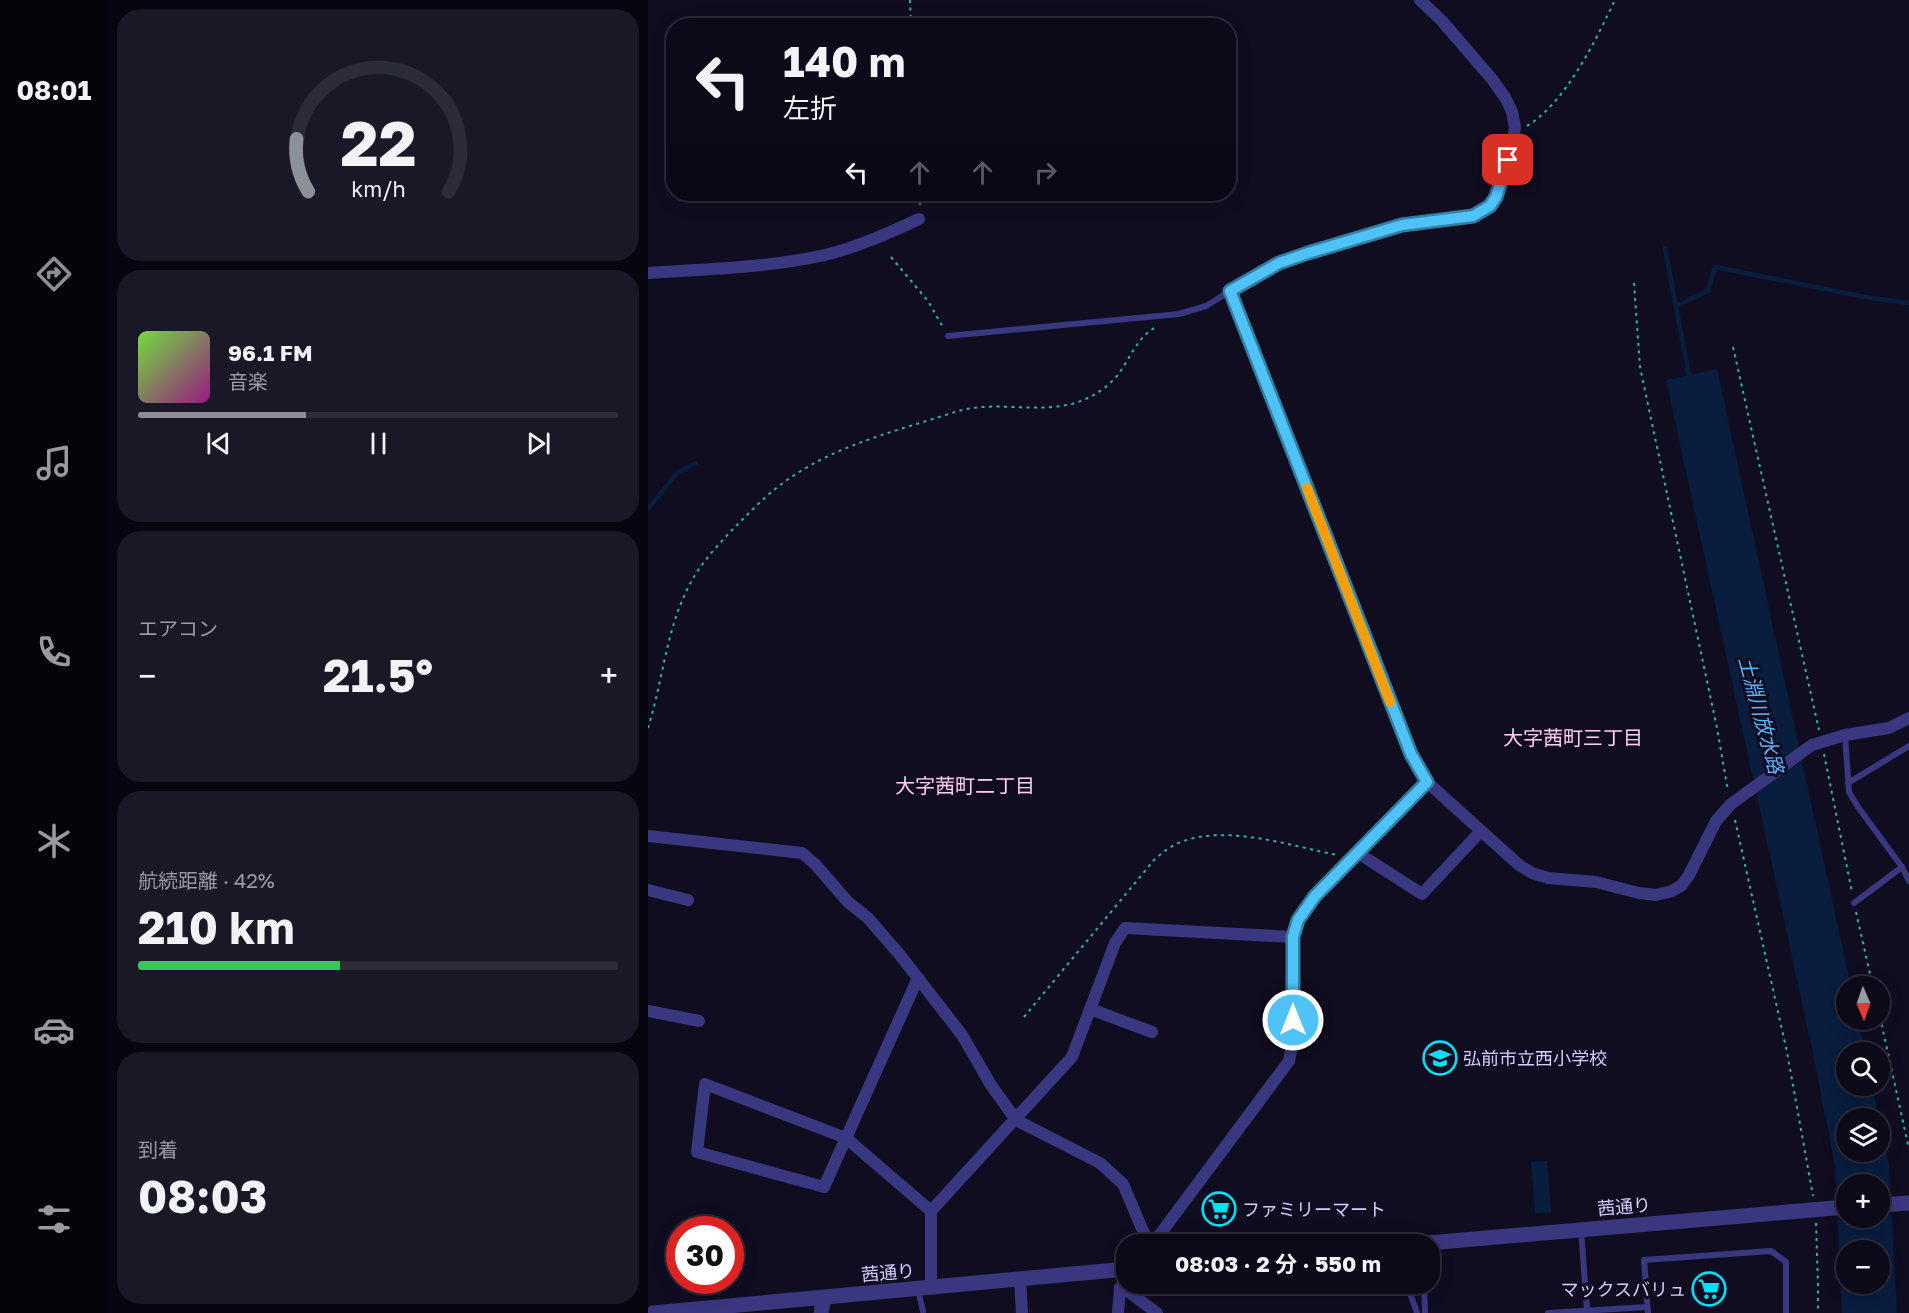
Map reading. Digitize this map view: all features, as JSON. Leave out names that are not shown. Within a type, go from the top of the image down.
[{"type":"street","points":[[1420,0],[1442,21],[1492,79],[1509,105],[1515,127],[1512,147],[1496,197],[1490,206],[1473,216],[1402,225],[1308,253],[1272,266],[1230,291],[1411,754],[1427,782],[1520,866],[1532,873],[1548,878],[1596,882],[1656,895],[1672,891],[1682,885],[1716,821],[1731,804],[1742,796],[1817,744],[1845,735],[1889,728],[1909,718]]},
{"type":"street","points":[[648,273],[760,266],[825,255],[850,248],[919,219]]},
{"type":"street","points":[[1159,1234],[1289,1061],[1293,1041],[1293,937],[1298,920],[1315,896],[1427,782]]},
{"type":"street","points":[[1355,856],[1422,894],[1481,831]]},
{"type":"street","points":[[648,836],[802,853],[815,864],[848,902],[868,918],[918,978],[962,1035],[991,1085],[1016,1120],[1100,1163],[1123,1185],[1146,1234]]},
{"type":"street","points":[[648,890],[688,900]]},
{"type":"street","points":[[924,1288],[930,1211],[1072,1057],[1115,943],[1125,928],[1293,937]]},
{"type":"street","points":[[918,978],[846,1138],[824,1187],[697,1152],[705,1084],[846,1138],[930,1211]]},
{"type":"street","points":[[1090,1009],[1152,1032]]},
{"type":"street","points":[[648,1011],[699,1021]]},
{"type":"street","points":[[1890,1204],[1907,1203]]},
{"type":"street","name":"茜通り","points":[[1440,1242],[1836,1208]]},
{"type":"street","name":"茜通り","points":[[653,1313],[823,1305],[924,1288],[1116,1270]]},
{"type":"street","points":[[1020,1280],[1022,1313]]},
{"type":"street","points":[[1118,1313],[1121,1294]]},
{"type":"street","points":[[1132,1294],[1157,1313]]},
{"type":"lane","points":[[948,336],[1179,314],[1206,306],[1230,291]]},
{"type":"lane","points":[[1845,735],[1849,792],[1902,867],[1909,881]]},
{"type":"lane","points":[[1848,783],[1909,746]]},
{"type":"lane","points":[[1854,903],[1902,867]]},
{"type":"lane","points":[[1581,1230],[1587,1310]]},
{"type":"lane","points":[[1548,1313],[1587,1310],[1648,1310],[1644,1260],[1771,1251],[1786,1262],[1786,1313]]},
{"type":"lane","points":[[923,1311],[924,1288]]},
{"type":"lane","points":[[1410,1294],[1417,1313]]},
{"type":"lane","points":[[1425,1294],[1425,1313]]},
{"type":"path","points":[[910,0],[911,18]]},
{"type":"path","points":[[1515,127],[1528,126],[1546,112],[1572,79],[1594,43],[1615,0]]},
{"type":"path","points":[[891,257],[928,301],[948,336]]},
{"type":"path","points":[[1634,283],[1640,367],[1731,804],[1821,1209],[1818,1313]]},
{"type":"path","points":[[648,728],[675,622],[686,592],[701,566],[762,499],[818,460],[841,449],[964,410],[1058,407],[1086,399],[1116,377],[1146,332],[1179,314]]},
{"type":"path","points":[[1733,347],[1817,744],[1871,976]]},
{"type":"path","points":[[1024,1017],[1154,860],[1168,848],[1180,842],[1208,836],[1238,836],[1355,856]]},
{"type":"path","points":[[1883,1030],[1909,1149]]},
{"type":"water","points":[[1717,369],[1849,976],[1836,976],[1836,1030],[1860,1030],[1863,1042],[1836,1042],[1836,1096],[1874,1096],[1877,1108],[1836,1108],[1836,1162],[1888,1162],[1889,1174],[1836,1174],[1836,1187],[1835,1166],[1810,1039],[1666,380]]},
{"type":"water","points":[[1547,1161],[1551,1212],[1535,1213],[1531,1162]]},
{"type":"water","points":[[1890,1184],[1897,1313],[1842,1313],[1841,1294],[1890,1294],[1890,1240],[1839,1240],[1838,1228],[1890,1228]]},
{"type":"waterway","name":"土淵川放水路","points":[[1665,248],[1690,381]]},
{"type":"waterway","points":[[1676,306],[1708,291],[1715,267],[1871,298],[1909,303]]},
{"type":"waterway","points":[[648,509],[677,473],[696,463]]},
{"type":"slow traffic","points":[[1307,488],[1390,702]]},
{"type":"place","name":"弘前市立西小学校","points":[[1440,1058]]},
{"type":"place","name":"ファミリーマート","points":[[1219,1209]]},
{"type":"place","name":"マックスバリュ","points":[[1709,1289]]},
{"type":"district","name":"大字茜町三丁目","points":[[1573,737]]},
{"type":"district","name":"大字茜町二丁目","points":[[965,785]]},
{"type":"route","points":[[1293,1020],[1293,937],[1298,920],[1315,896],[1427,782],[1411,754],[1230,291],[1279,263],[1308,253],[1402,225],[1473,216],[1490,206],[1496,197],[1508,160]]}]
